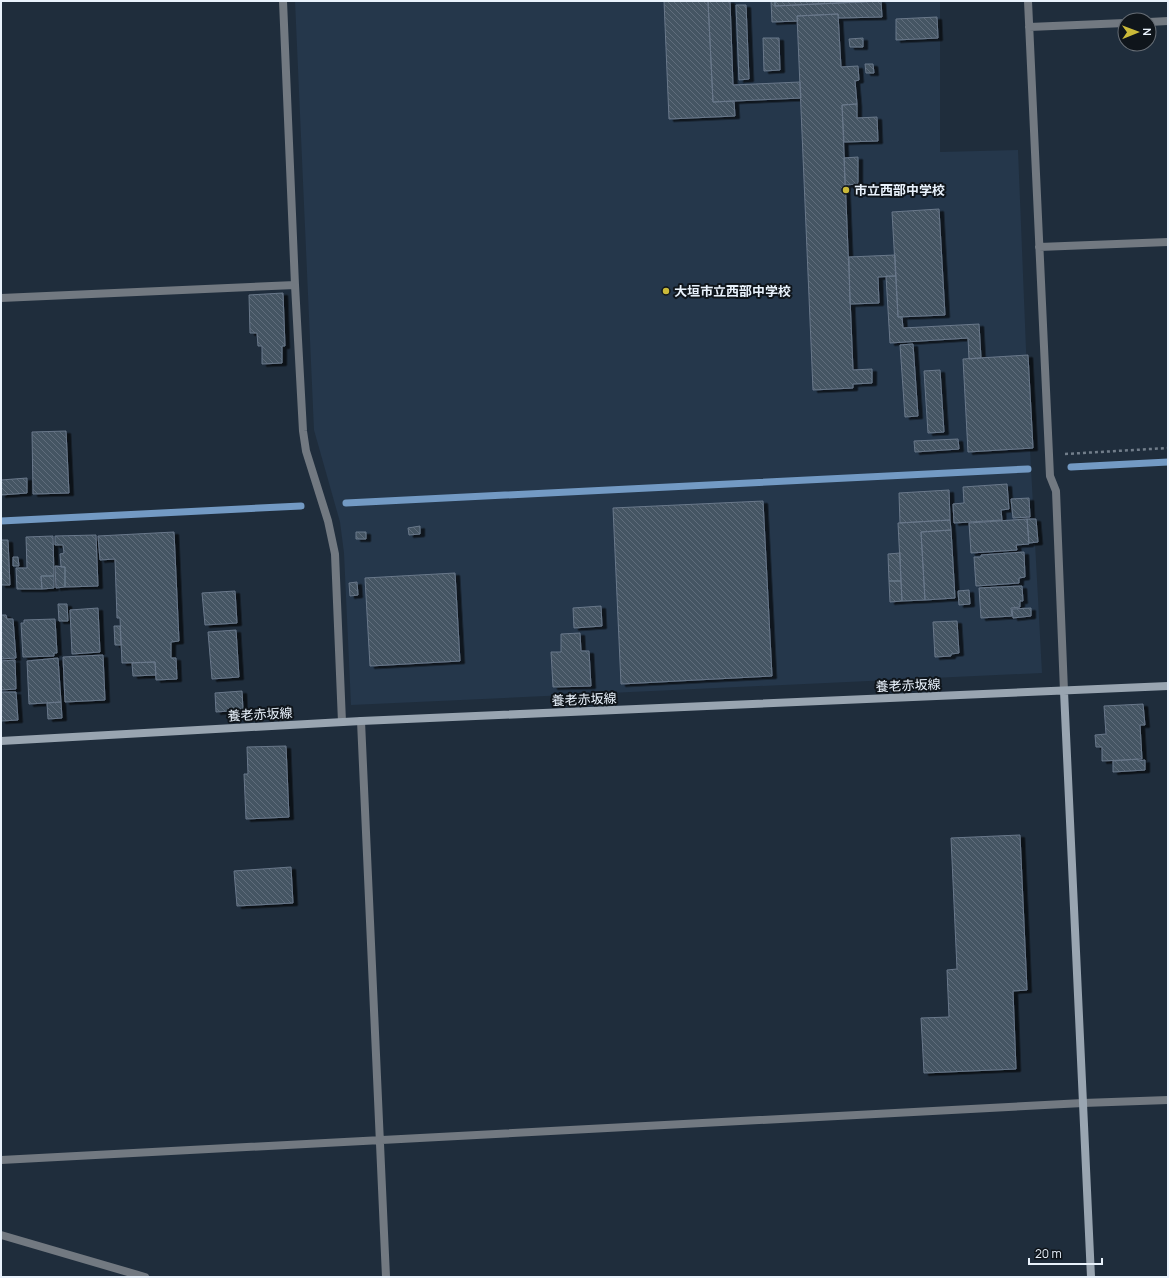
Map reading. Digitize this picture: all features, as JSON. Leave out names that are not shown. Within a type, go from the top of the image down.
[{"type":"main road","name":"養老赤坂線","points":[[1,740],[361,721],[1168,686]]},
{"type":"main road","points":[[1064,691],[1091,1277]]},
{"type":"street","points":[[283,1],[295,285],[303,431],[306,451],[328,521],[335,554],[342,722]]},
{"type":"street","points":[[1028,1],[1050,476],[1056,491],[1064,691]]},
{"type":"street","points":[[1157,22],[1168,21]]},
{"type":"street","points":[[1029,27],[1117,23]]},
{"type":"street","points":[[1039,247],[1168,242]]},
{"type":"street","points":[[1,298],[295,285]]},
{"type":"street","points":[[361,721],[386,1277]]},
{"type":"street","points":[[1,1160],[1083,1103],[1168,1100]]},
{"type":"street","points":[[1,1235],[145,1277]]},
{"type":"path","points":[[1050,455],[1168,448]]},
{"type":"shaded area","name":"大垣市立西部中学校","points":[[295,1],[940,1],[940,152],[1018,150],[1030,449],[1042,673],[351,705],[344,553],[340,522],[314,430]]},
{"type":"building","points":[[664,1],[708,1],[713,102],[734,101],[735,116],[669,119]]},
{"type":"building","points":[[708,1],[730,1],[733,85],[800,82],[801,98],[713,102]]},
{"type":"building","points":[[771,1],[775,1],[775,6],[881,1],[882,17],[839,18],[838,14],[797,16],[798,21],[772,22]]},
{"type":"building","points":[[775,1],[880,1],[775,6]]},
{"type":"building","points":[[736,5],[746,5],[749,79],[739,80]]},
{"type":"building","points":[[838,14],[841,67],[858,66],[859,80],[855,81],[857,104],[842,105],[853,370],[872,369],[872,383],[853,384],[853,388],[813,390],[797,16]]},
{"type":"building","points":[[937,17],[938,38],[896,40],[896,19]]},
{"type":"building","points":[[763,38],[779,38],[780,70],[764,71]]},
{"type":"building","points":[[863,38],[863,47],[850,47],[849,39]]},
{"type":"building","points":[[865,64],[873,64],[874,73],[866,73]]},
{"type":"building","points":[[857,104],[857,118],[877,117],[878,141],[844,142],[842,105]]},
{"type":"building","points":[[858,157],[858,184],[845,185],[844,158]]},
{"type":"building","points":[[939,209],[945,315],[898,317],[892,212]]},
{"type":"building","points":[[895,255],[896,276],[878,277],[879,303],[850,304],[849,257]]},
{"type":"building","points":[[886,276],[896,276],[898,317],[902,317],[903,328],[979,324],[981,358],[969,359],[968,338],[890,343]]},
{"type":"building","points":[[283,293],[285,346],[282,346],[282,363],[262,364],[262,346],[258,346],[257,333],[250,333],[249,295]]},
{"type":"building","points":[[913,344],[918,416],[905,417],[900,345]]},
{"type":"building","points":[[1028,355],[1033,448],[968,452],[963,359]]},
{"type":"building","points":[[940,370],[944,432],[928,433],[924,371]]},
{"type":"building","points":[[66,431],[69,493],[33,494],[32,432]]},
{"type":"building","points":[[958,439],[959,449],[915,452],[914,441]]},
{"type":"building","points":[[27,478],[27,493],[1,495],[1,480]]},
{"type":"building","points":[[1007,484],[1009,509],[1001,510],[1002,520],[954,523],[953,504],[964,503],[963,487]]},
{"type":"building","points":[[949,490],[950,520],[900,523],[899,493]]},
{"type":"building","points":[[1029,498],[1030,517],[1013,518],[1011,499]]},
{"type":"building","points":[[763,501],[772,676],[621,684],[613,508]]},
{"type":"building","points":[[1027,519],[1029,544],[1016,545],[1017,550],[971,553],[969,523]]},
{"type":"building","points":[[1027,519],[1036,519],[1038,542],[1029,543]]},
{"type":"building","points":[[950,520],[951,530],[921,532],[925,600],[902,601],[898,523]]},
{"type":"building","points":[[420,526],[420,534],[409,535],[408,528]]},
{"type":"building","points":[[951,530],[955,598],[925,600],[921,532]]},
{"type":"building","points":[[174,532],[179,641],[171,642],[171,658],[176,658],[177,679],[156,680],[155,662],[122,663],[120,618],[117,618],[115,559],[100,560],[98,536]]},
{"type":"building","points":[[356,532],[366,532],[366,539],[356,539]]},
{"type":"building","points":[[96,535],[98,586],[65,587],[65,567],[61,567],[60,554],[64,553],[63,545],[55,545],[55,536]]},
{"type":"building","points":[[53,536],[54,576],[41,576],[42,589],[17,589],[16,568],[27,568],[26,537]]},
{"type":"building","points":[[1,540],[8,540],[10,585],[1,585]]},
{"type":"building","points":[[1024,552],[1025,577],[1019,578],[1019,583],[976,586],[974,557],[981,557],[981,555]]},
{"type":"building","points":[[900,553],[901,581],[889,581],[888,554]]},
{"type":"building","points":[[13,557],[18,557],[19,566],[13,566]]},
{"type":"building","points":[[55,566],[65,567],[65,587],[56,588]]},
{"type":"building","points":[[455,573],[460,661],[370,666],[365,578]]},
{"type":"building","points":[[41,576],[54,576],[54,588],[42,589]]},
{"type":"building","points":[[889,581],[901,581],[902,601],[890,602]]},
{"type":"building","points":[[357,582],[358,595],[350,596],[349,583]]},
{"type":"building","points":[[1022,586],[1023,601],[1020,601],[1020,607],[1011,608],[1012,616],[981,618],[979,588]]},
{"type":"building","points":[[969,590],[970,604],[959,605],[958,591]]},
{"type":"building","points":[[235,591],[237,623],[205,625],[202,593]]},
{"type":"building","points":[[58,604],[67,604],[68,621],[59,621]]},
{"type":"building","points":[[601,606],[602,626],[574,628],[573,608]]},
{"type":"building","points":[[98,608],[100,652],[72,654],[70,610]]},
{"type":"building","points":[[1031,608],[1031,616],[1013,618],[1012,609]]},
{"type":"building","points":[[1,615],[6,615],[7,619],[13,619],[16,658],[1,659]]},
{"type":"building","points":[[55,619],[57,653],[54,653],[54,656],[23,657],[21,623],[24,623],[24,620]]},
{"type":"building","points":[[957,621],[959,653],[951,654],[951,656],[935,657],[933,622]]},
{"type":"building","points":[[114,626],[120,626],[121,645],[115,645]]},
{"type":"building","points":[[236,630],[239,677],[212,679],[208,632]]},
{"type":"building","points":[[580,633],[581,651],[589,651],[591,686],[553,687],[551,652],[561,652],[561,634]]},
{"type":"building","points":[[103,655],[105,700],[65,702],[63,657]]},
{"type":"building","points":[[58,658],[61,702],[29,704],[27,661]]},
{"type":"building","points":[[15,660],[16,689],[1,690],[1,661]]},
{"type":"building","points":[[155,662],[156,675],[133,676],[132,663]]},
{"type":"building","points":[[242,691],[243,710],[216,712],[215,693]]},
{"type":"building","points":[[1,692],[16,692],[18,720],[1,721]]},
{"type":"building","points":[[61,702],[62,718],[48,719],[47,703]]},
{"type":"building","points":[[1143,704],[1145,725],[1140,725],[1142,759],[1102,761],[1102,747],[1096,747],[1095,735],[1106,734],[1104,706]]},
{"type":"building","points":[[286,746],[289,817],[246,819],[244,774],[248,774],[247,747]]},
{"type":"building","points":[[1138,759],[1138,761],[1145,760],[1145,770],[1113,772],[1113,761]]},
{"type":"building","points":[[1020,835],[1027,990],[1013,991],[1016,1069],[924,1073],[921,1018],[949,1017],[947,970],[957,969],[951,838]]},
{"type":"building","points":[[291,867],[293,903],[237,906],[234,871]]},
{"type":"waterway","points":[[1071,467],[1168,462]]},
{"type":"waterway","points":[[346,503],[1028,469]]},
{"type":"waterway","points":[[1,521],[301,506]]},
{"type":"place","name":"市立西部中学校","points":[[846,190]]},
{"type":"place","name":"大垣市立西部中学校","points":[[666,291]]}]
